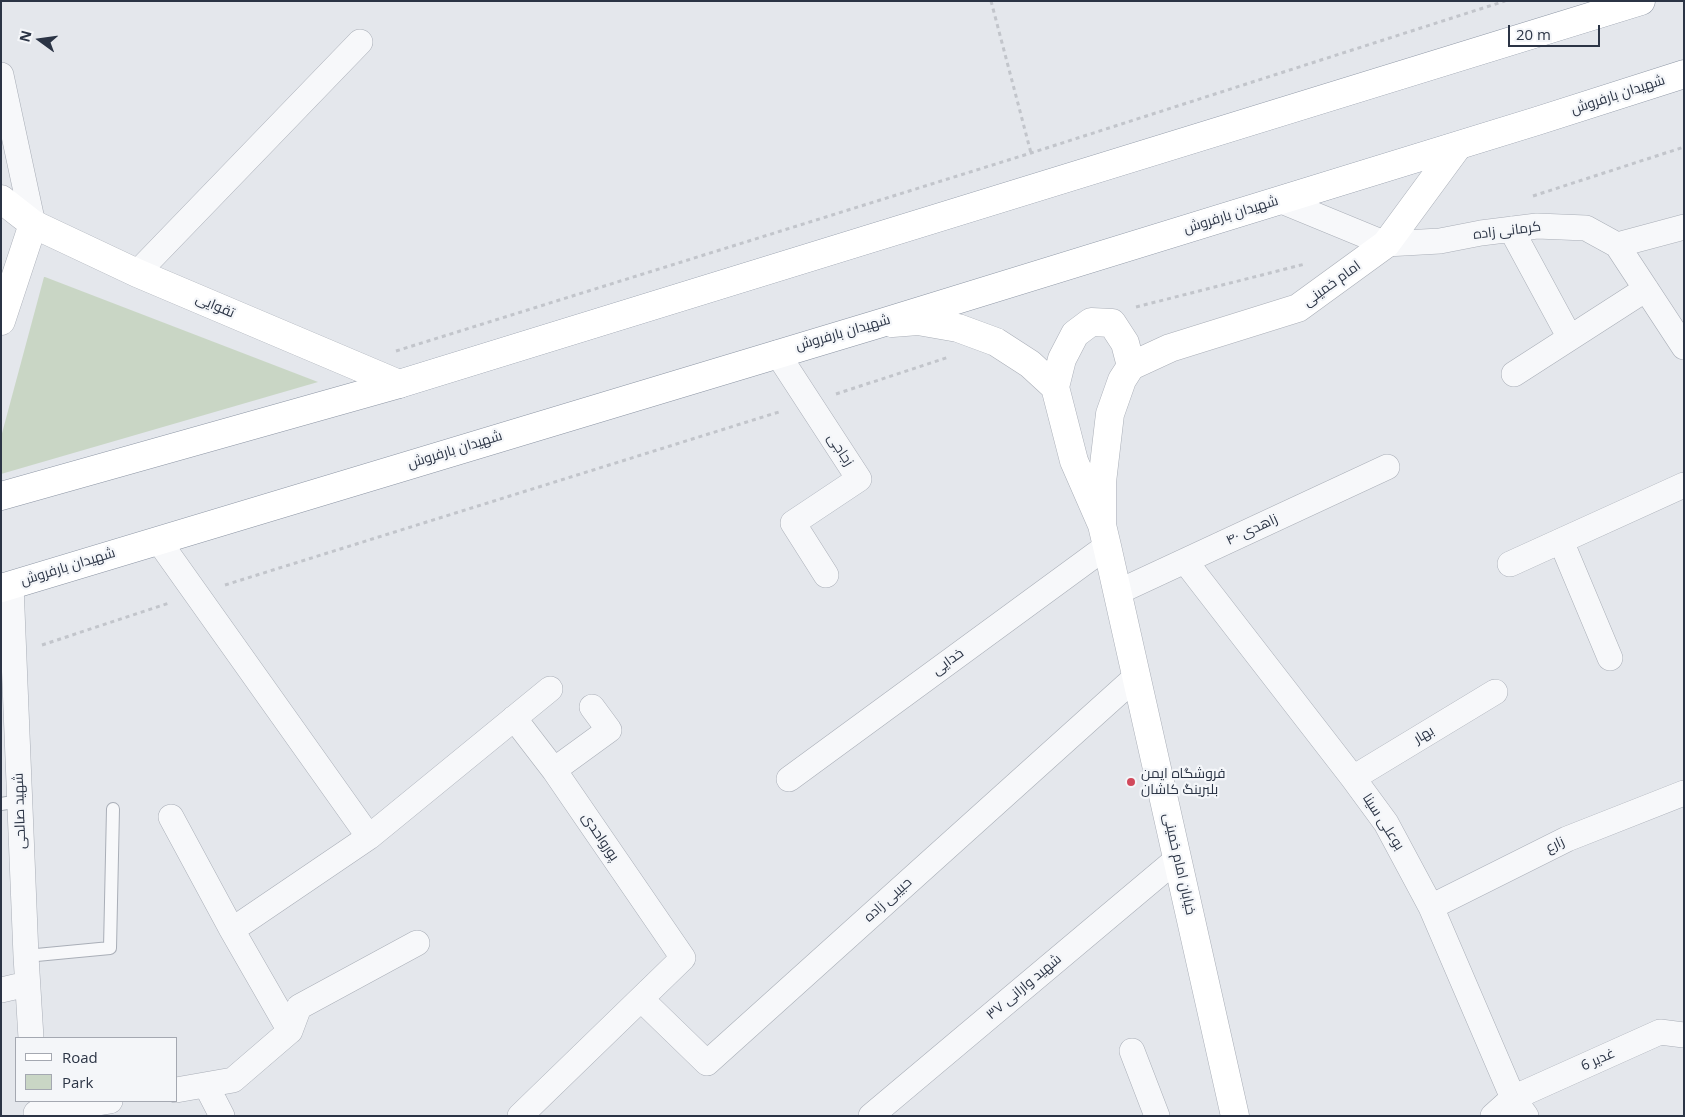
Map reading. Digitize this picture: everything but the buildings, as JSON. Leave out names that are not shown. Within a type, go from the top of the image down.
[{"type":"main road","points":[[1,496],[399,384],[1642,1]]},
{"type":"main road","name":"شهیدان بارفروش","points":[[6,586],[878,324],[1458,146],[1684,74]]},
{"type":"main road","name":"امام خمینی","points":[[1131,366],[1170,348],[1298,308],[1386,244],[1458,146]]},
{"type":"main road","name":"تقوایی","points":[[1,199],[33,224],[137,273],[399,384]]},
{"type":"main road","points":[[1,321],[33,224]]},
{"type":"main road","points":[[878,324],[918,321],[958,328],[996,342],[1030,364],[1056,387]]},
{"type":"main road","points":[[1091,322],[1112,323],[1125,343],[1131,366],[1122,380],[1110,414],[1102,482],[1104,536],[1074,461],[1056,387],[1062,359],[1075,334],[1091,322]]},
{"type":"main road","name":"خیابان امام خمینی","points":[[1104,536],[1235,1116]]},
{"type":"street","points":[[137,273],[360,42]]},
{"type":"street","points":[[1,75],[33,224]]},
{"type":"street","name":"کرمانی زاده","points":[[1279,200],[1386,244],[1440,241],[1481,232],[1537,226],[1586,228],[1617,245],[1684,347]]},
{"type":"street","points":[[1617,245],[1684,227]]},
{"type":"street","points":[[1511,229],[1570,338]]},
{"type":"street","points":[[1514,374],[1646,289]]},
{"type":"street","name":"زجاجی","points":[[777,353],[859,479],[792,523],[826,575]]},
{"type":"street","name":"زاهدی ۴۰","points":[[1118,592],[1387,467]]},
{"type":"street","points":[[1510,564],[1684,485]]},
{"type":"street","name":"خدایی","points":[[789,779],[1104,536]]},
{"type":"street","points":[[158,540],[369,837]]},
{"type":"street","points":[[1562,540],[1610,658]]},
{"type":"street","name":"بوعلی سینا","points":[[1185,562],[1353,778],[1394,837],[1431,907],[1520,1107]]},
{"type":"street","name":"شهید صالحی","points":[[6,586],[10,803],[26,956],[31,1037]]},
{"type":"street","name":"حبیبی زاده","points":[[641,999],[707,1063],[1136,676]]},
{"type":"street","points":[[232,930],[369,837],[550,689]]},
{"type":"street","name":"بهار","points":[[1353,778],[1495,692]]},
{"type":"street","points":[[554,770],[609,730],[592,707]]},
{"type":"street","name":"پورواحدی","points":[[514,718],[554,770],[683,958],[641,999]]},
{"type":"street","name":"زارع","points":[[1431,907],[1597,826],[1684,794]]},
{"type":"street","points":[[172,817],[232,930],[290,1032]]},
{"type":"street","name":"شهید وارانی ۳۷","points":[[871,1116],[1177,859]]},
{"type":"street","points":[[178,1090],[233,1080],[290,1032],[299,1007],[417,944]]},
{"type":"street","points":[[1,990],[27,984]]},
{"type":"street","points":[[520,1116],[641,999]]},
{"type":"street","name":"غدیر 6","points":[[1493,1116],[1520,1107],[1660,1032],[1684,1035]]},
{"type":"street","points":[[1132,1051],[1157,1116]]},
{"type":"street","points":[[206,1085],[222,1116]]},
{"type":"street","points":[[36,1110],[102,1102]]},
{"type":"lane","points":[[26,956],[110,948],[113,808]]},
{"type":"path","points":[[992,1],[1040,187]]},
{"type":"path","points":[[353,364],[1031,153],[1505,1]]},
{"type":"green space","points":[[44,277],[318,382],[1,474],[1,437]]},
{"type":"place","name":"فروشگاه ایمن بلبرینگ کاشان","points":[[1131,782]]}]
